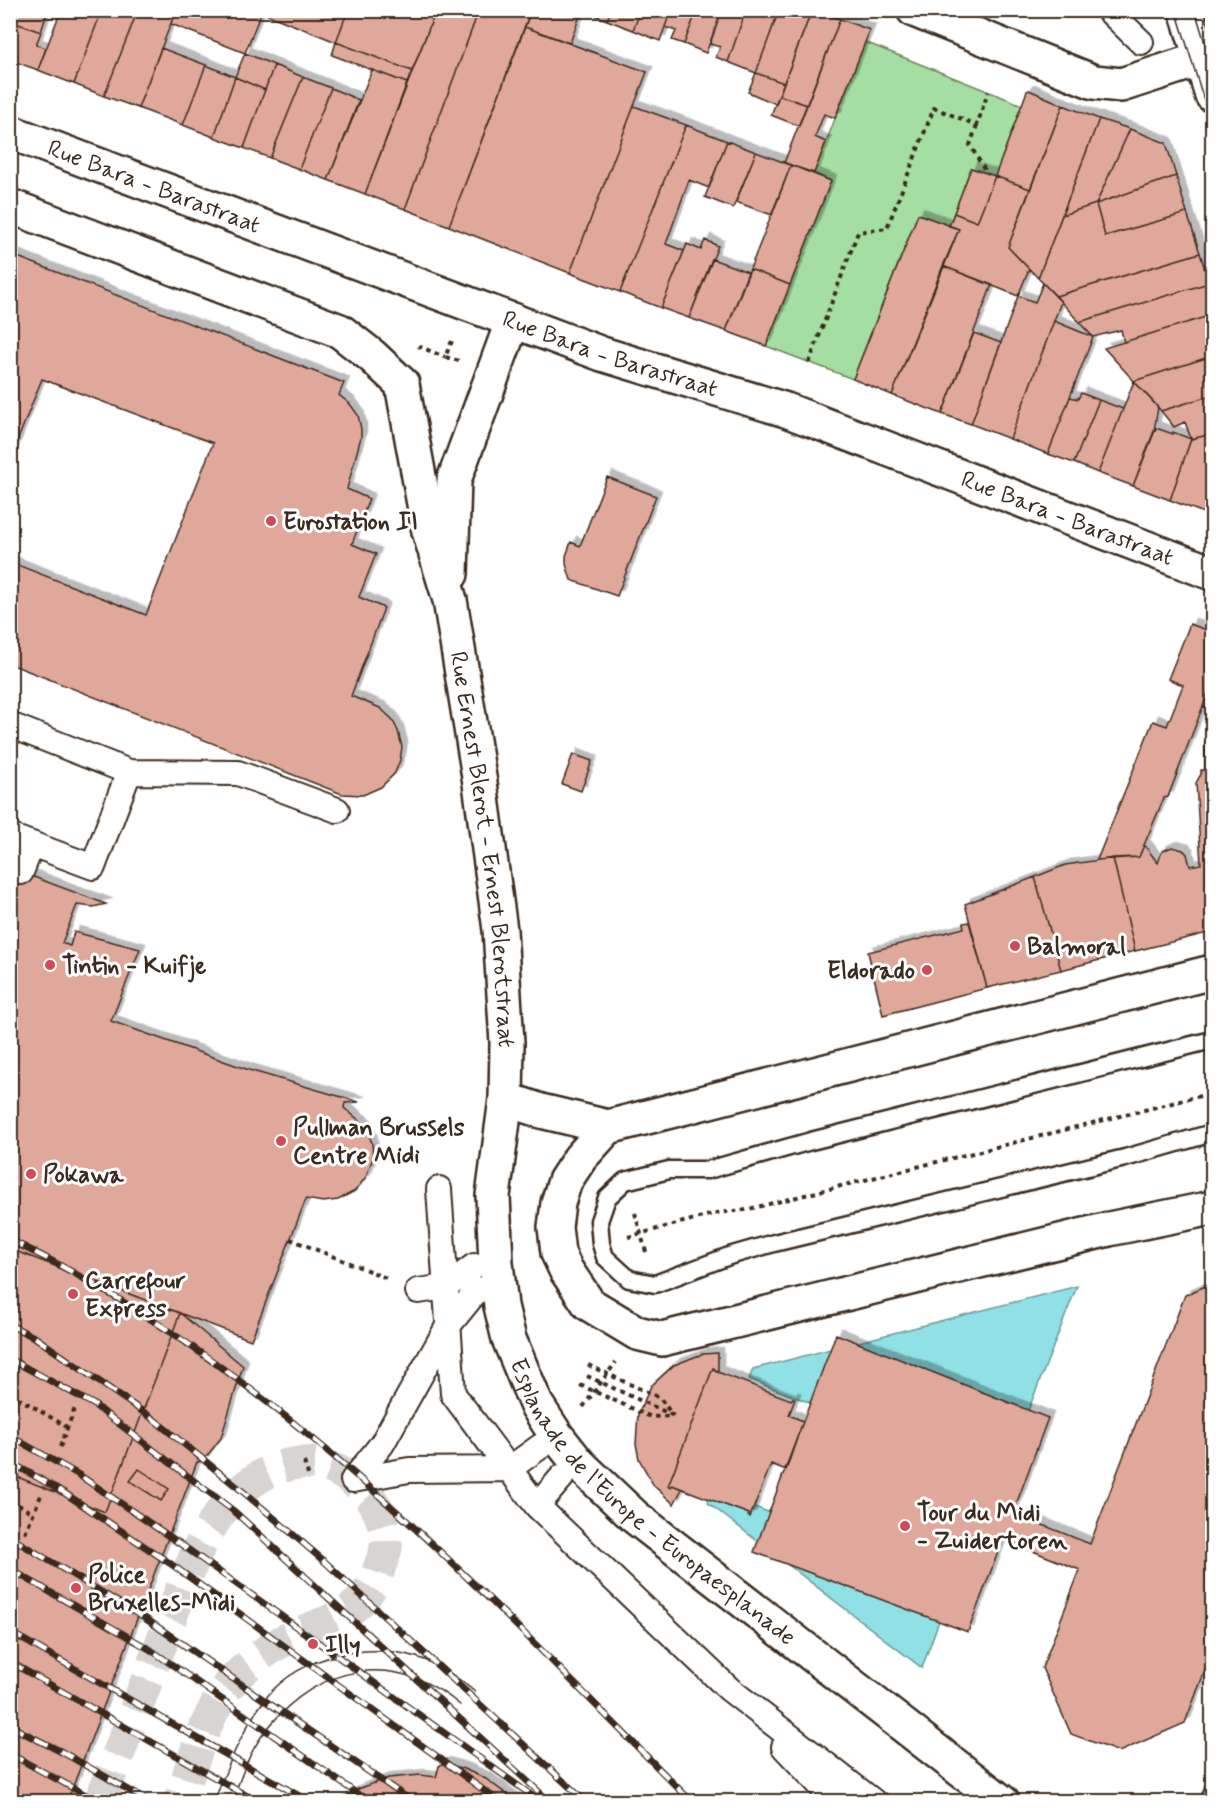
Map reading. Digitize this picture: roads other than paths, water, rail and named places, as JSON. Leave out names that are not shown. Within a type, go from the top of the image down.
[{"type":"street","points":[[914,10],[1094,82],[1121,86],[1201,59]]},
{"type":"street","points":[[1108,10],[1141,42]]},
{"type":"street","points":[[1186,10],[1212,95]]},
{"type":"street","name":"Rue Bara - Barastraat","points":[[10,132],[602,354],[786,410],[1212,573]]},
{"type":"street","name":"Rue Ernest Blerot - Ernest Blerotstraat","points":[[10,206],[340,330],[402,384],[429,531],[450,600],[480,783],[500,930],[507,1043],[506,1099]]},
{"type":"street","name":"Rue Ernest Blerot - Ernest Blerotstraat","points":[[450,600],[454,480],[513,320]]},
{"type":"street","points":[[10,725],[129,772],[238,773],[337,810]]},
{"type":"street","points":[[21,872],[21,840],[93,867],[129,772]]},
{"type":"street","points":[[506,1099],[541,1111],[608,1127],[1212,972]]},
{"type":"street","name":"Esplanade de l'Europe - Europaesplanade","points":[[506,1099],[493,1196],[496,1263],[501,1306],[508,1339],[549,1441],[579,1464],[635,1517],[1002,1802]]},
{"type":"street","points":[[608,1127],[580,1158],[565,1181],[558,1203],[555,1227],[558,1253],[566,1270],[589,1304],[637,1333],[662,1339],[1109,1229],[1212,1208]]},
{"type":"street","points":[[439,1189],[453,1394],[537,1506],[729,1689],[836,1802]]},
{"type":"street","points":[[418,1291],[446,1287],[476,1277],[382,1444],[353,1480],[409,1470],[509,1469],[549,1441]]},
{"type":"street","points":[[537,1506],[562,1477]]},
{"type":"street","points":[[729,1689],[874,1802]]},
{"type":"lane","points":[[1212,1040],[708,1170],[669,1170],[625,1181],[607,1198],[599,1221],[601,1244],[605,1257],[629,1279],[655,1284],[729,1256],[774,1243],[1114,1161],[1212,1133]]},
{"type":"water","points":[[1077,1286],[1002,1477],[749,1379],[753,1369]]},
{"type":"water","points":[[711,1491],[955,1576],[922,1668],[708,1503]]},
{"type":"tunnel","points":[[100,1802],[187,1574],[218,1516],[247,1486],[264,1474],[282,1467],[300,1463],[319,1464],[338,1471],[357,1484],[375,1504],[385,1530],[386,1548],[373,1584],[355,1606],[333,1619],[278,1644],[257,1658],[227,1687],[210,1718],[179,1802]]},
{"type":"tram line","points":[[1176,10],[1212,126]]},
{"type":"tram line","points":[[1195,10],[1212,66]]},
{"type":"tram line","points":[[214,1802],[242,1735],[265,1699],[298,1671],[318,1661],[361,1651],[405,1654],[439,1667],[458,1678],[475,1692]]},
{"type":"tram line","points":[[232,1802],[251,1754],[268,1728],[288,1706],[310,1690],[334,1678],[359,1672],[384,1671],[410,1676],[435,1688],[460,1705]]},
{"type":"tram line","points":[[1199,1802],[1212,1766]]},
{"type":"railway","points":[[10,1240],[108,1293],[201,1353],[290,1420],[374,1491],[456,1567],[692,1802]]},
{"type":"railway","points":[[10,1325],[36,1338],[152,1418],[247,1495],[324,1561],[586,1802]]},
{"type":"railway","points":[[10,1359],[93,1404],[235,1512],[550,1802]]},
{"type":"railway","points":[[10,1436],[79,1475],[182,1545],[538,1800]]},
{"type":"railway","points":[[10,1462],[63,1492],[171,1564],[500,1802]]},
{"type":"railway","points":[[10,1537],[146,1619],[413,1802]]},
{"type":"railway","points":[[10,1569],[151,1650],[369,1802]]},
{"type":"railway","points":[[10,1632],[310,1802]]},
{"type":"railway","points":[[10,1662],[258,1802]]},
{"type":"railway","points":[[10,1726],[62,1752],[150,1802]]},
{"type":"railway","points":[[10,1754],[99,1802]]},
{"type":"place","name":"Eurostation II","points":[[271,521]]},
{"type":"place","name":"Balmoral","points":[[1015,946]]},
{"type":"place","name":"Tintin - Kuifje","points":[[50,965]]},
{"type":"place","name":"Eldorado","points":[[927,970]]},
{"type":"place","name":"Pullman Brussels Centre Midi","points":[[281,1141]]},
{"type":"place","name":"Pokawa","points":[[31,1174]]},
{"type":"place","name":"Carrefour Express","points":[[73,1294]]},
{"type":"place","name":"Tour du Midi - Zuidertoren","points":[[905,1526]]},
{"type":"place","name":"Police Bruxelles-Midi","points":[[76,1588]]},
{"type":"place","name":"Illy","points":[[313,1644]]}]
